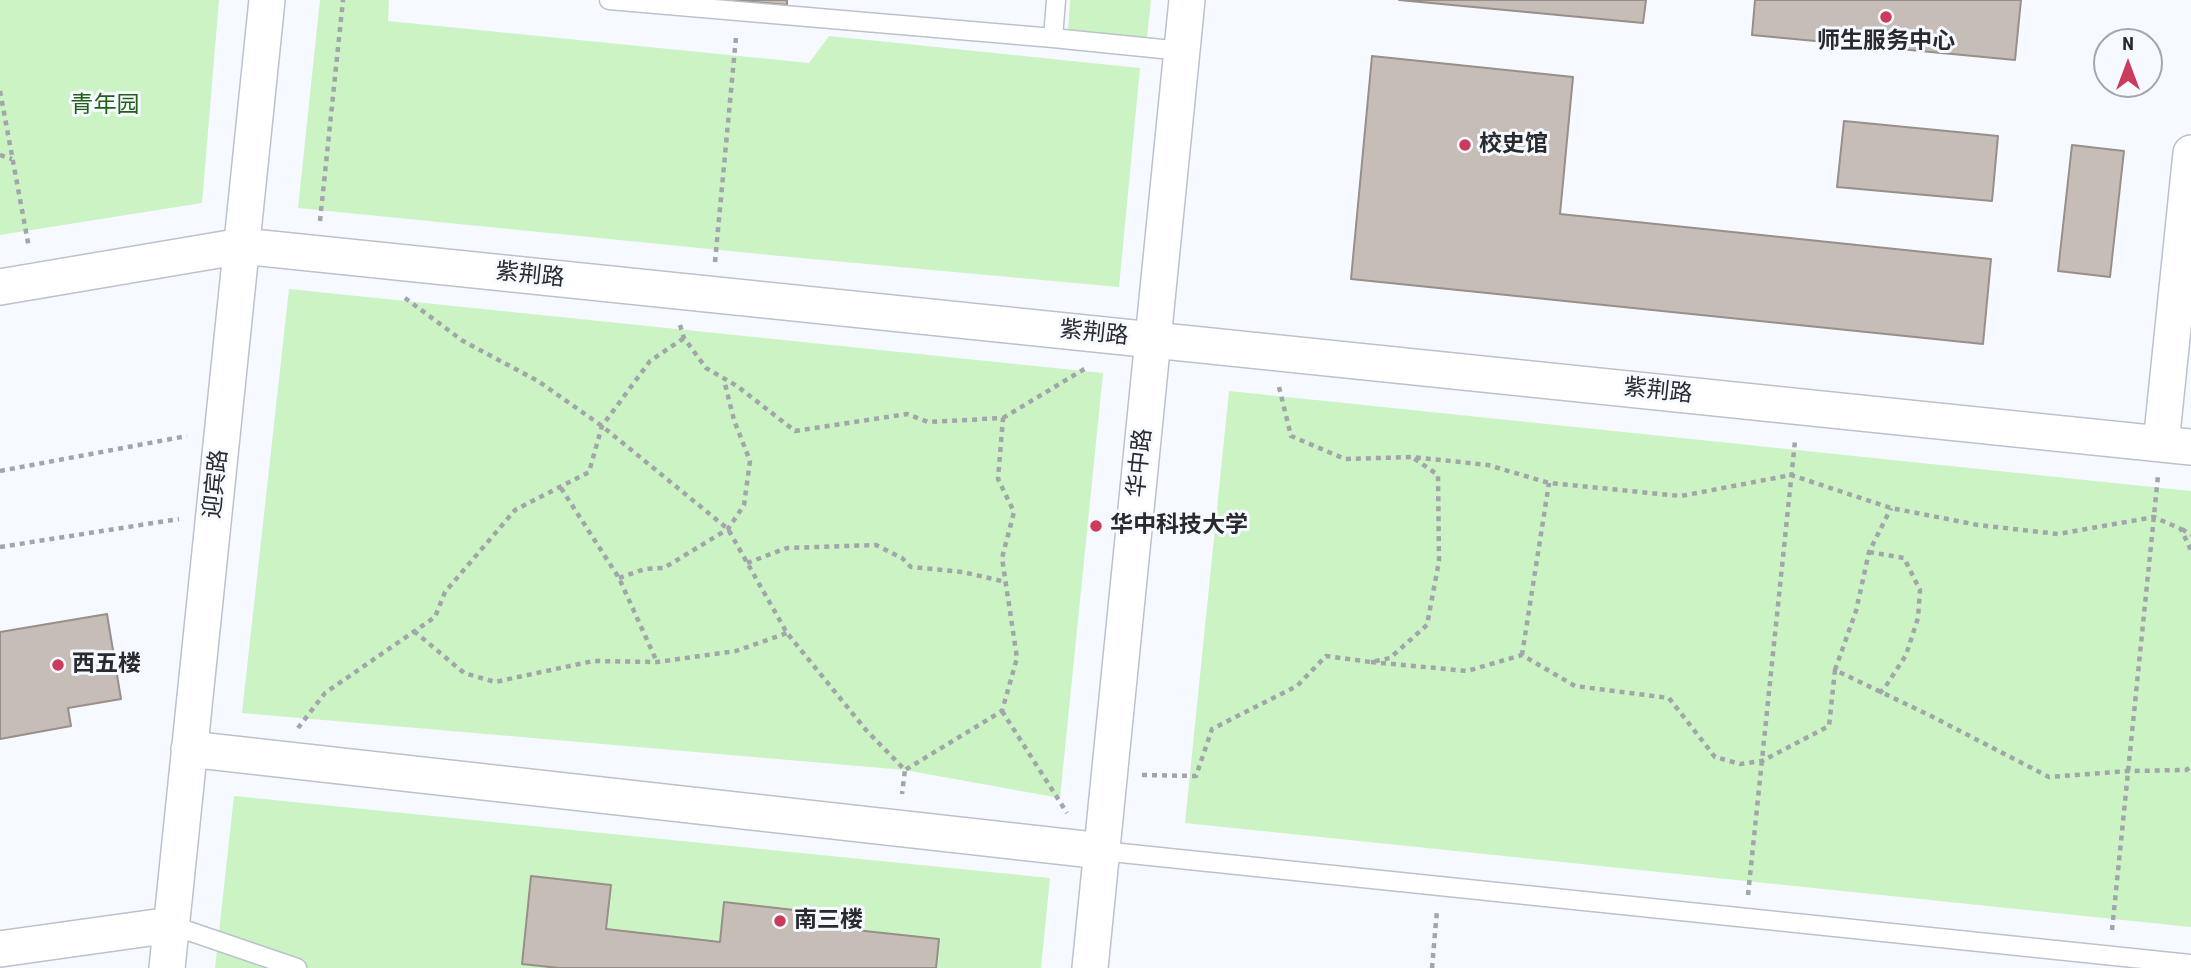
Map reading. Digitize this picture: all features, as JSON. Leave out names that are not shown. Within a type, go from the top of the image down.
[{"type":"street","name":"迎宾路","points":[[167,968],[267,0]]},
{"type":"street","name":"华中路","points":[[1090,968],[1096,850],[1110,775],[1187,0]]},
{"type":"street","points":[[2176,446],[2191,153]]},
{"type":"street","name":"紫荆路","points":[[0,287],[242,246],[2176,446]]},
{"type":"street","points":[[189,749],[1096,850]]},
{"type":"street","points":[[0,949],[171,925]]},
{"type":"lane","points":[[609,0],[1182,51]]},
{"type":"lane","points":[[1053,38],[1056,0]]},
{"type":"lane","points":[[1096,850],[2191,964]]},
{"type":"lane","points":[[171,925],[296,968]]},
{"type":"path","points":[[316,254],[342,0]]},
{"type":"path","points":[[712,295],[739,12]]},
{"type":"path","points":[[0,91],[35,281]]},
{"type":"path","points":[[0,155],[13,159]]},
{"type":"path","points":[[669,290],[684,338],[706,368],[737,386],[795,431],[907,414],[928,422],[1003,418],[1091,365]]},
{"type":"path","points":[[399,295],[463,341],[538,381],[602,426],[728,529],[787,633],[866,730],[905,769]]},
{"type":"path","points":[[274,759],[325,693],[435,617],[445,593],[515,510],[589,472],[602,426],[650,361],[684,338]]},
{"type":"path","points":[[1270,352],[1291,436],[1345,459],[1412,457],[1488,465],[1549,483],[1681,496],[1791,475],[1891,508],[1978,525],[2058,534],[2154,517],[2191,534]]},
{"type":"path","points":[[619,579],[645,569],[664,568],[728,529],[744,505],[750,461],[734,420],[724,379]]},
{"type":"path","points":[[1746,917],[1798,407]]},
{"type":"path","points":[[905,769],[1002,711],[1017,658],[1002,558],[1014,512],[998,479],[1003,418]]},
{"type":"path","points":[[0,471],[223,429]]},
{"type":"path","points":[[2110,956],[2154,517],[2176,446]]},
{"type":"path","points":[[1371,662],[1390,658],[1427,625],[1439,561],[1438,475],[1412,457]]},
{"type":"path","points":[[1522,655],[1549,483]]},
{"type":"path","points":[[561,488],[619,579],[657,662]]},
{"type":"path","points":[[1110,775],[1196,776],[1212,729],[1297,686],[1326,656],[1467,671],[1522,655],[1575,686],[1669,698],[1715,757],[1741,764],[1762,761],[1829,726],[1835,670],[1856,611],[1870,552],[1891,508]]},
{"type":"path","points":[[0,547],[214,514]]},
{"type":"path","points":[[2181,529],[2191,550]]},
{"type":"path","points":[[747,563],[787,548],[876,545],[902,558],[911,567],[963,572],[1006,582]]},
{"type":"path","points":[[1870,552],[1904,558],[1920,590],[1919,618],[1906,655],[1879,693]]},
{"type":"path","points":[[414,631],[464,673],[495,682],[593,661],[657,662],[736,651],[787,633]]},
{"type":"path","points":[[1835,670],[2049,777],[2186,769],[2191,766]]},
{"type":"path","points":[[1002,711],[1096,850]]},
{"type":"path","points":[[899,828],[905,769]]},
{"type":"path","points":[[1432,968],[1439,886]]},
{"type":"green space","name":"青年园","points":[[0,0],[219,0],[202,203],[0,235]]},
{"type":"green space","points":[[320,0],[389,0],[388,21],[809,63],[829,36],[1140,68],[1119,287],[298,208]]},
{"type":"green space","points":[[1070,0],[1151,0],[1147,38],[1068,32]]},
{"type":"green space","points":[[289,289],[1103,373],[1060,798],[905,770],[242,713]]},
{"type":"green space","points":[[1229,391],[2191,491],[2191,927],[1185,823]]},
{"type":"green space","points":[[234,796],[1050,878],[1041,968],[215,968]]},
{"type":"building","points":[[732,0],[787,0],[787,5]]},
{"type":"building","points":[[1399,0],[1646,0],[1643,23]]},
{"type":"building","name":"师生服务中心","points":[[1755,0],[2021,0],[2015,60],[1752,35]]},
{"type":"building","name":"校史馆","points":[[1372,56],[1573,77],[1560,214],[1991,259],[1983,344],[1351,279]]},
{"type":"building","points":[[1844,121],[1998,136],[1992,201],[1837,187]]},
{"type":"building","points":[[2072,145],[2124,151],[2110,277],[2058,271]]},
{"type":"building","name":"西五楼","points":[[107,614],[121,699],[68,708],[71,726],[0,739],[0,632]]},
{"type":"building","name":"南三楼","points":[[531,876],[611,885],[606,929],[720,942],[724,902],[838,915],[837,928],[939,939],[936,968],[559,968],[522,964]]},
{"type":"place","name":"师生服务中心","points":[[1886,17]]},
{"type":"place","name":"校史馆","points":[[1465,145]]},
{"type":"place","name":"华中科技大学","points":[[1096,526]]},
{"type":"place","name":"西五楼","points":[[58,665]]},
{"type":"place","name":"南三楼","points":[[780,921]]}]
